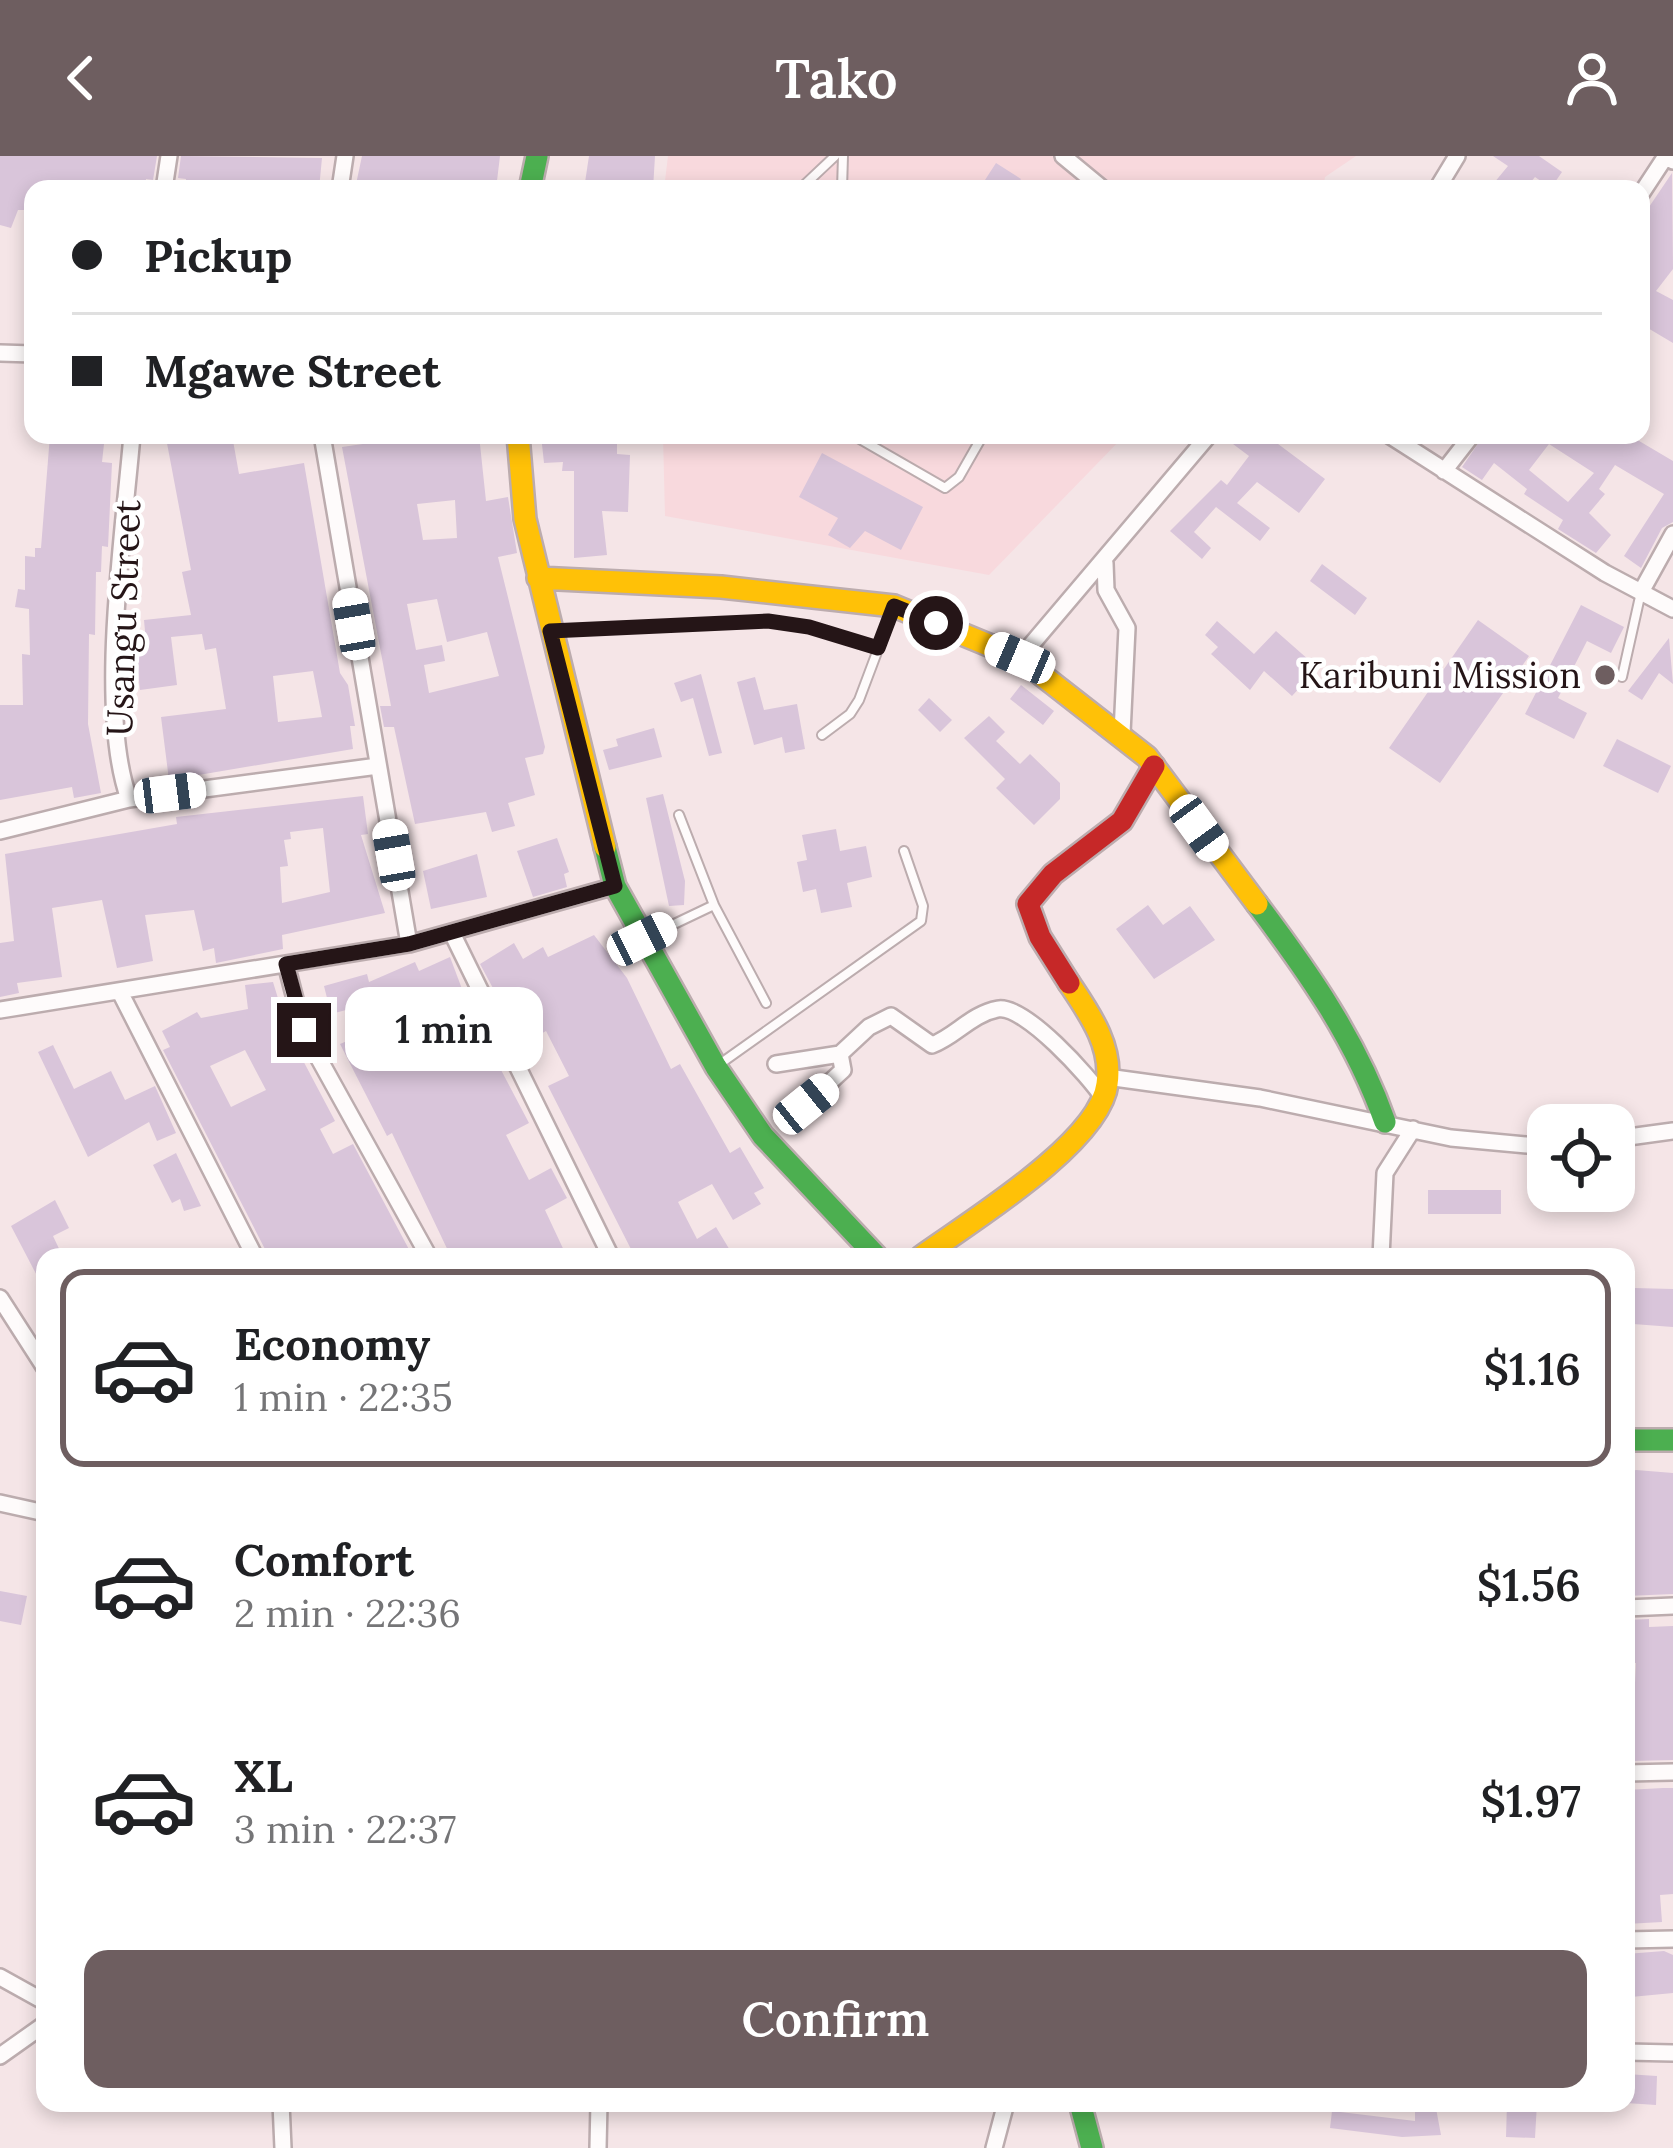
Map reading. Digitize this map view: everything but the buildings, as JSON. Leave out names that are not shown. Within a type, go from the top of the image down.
[{"type":"street","points":[[1063,156],[1092,180]]},
{"type":"street","points":[[1650,180],[1666,156],[1673,161]]},
{"type":"street","name":"Usangu Street","points":[[129,799],[118,748],[116,639],[131,444]]},
{"type":"street","points":[[324,444],[409,944]]},
{"type":"street","points":[[519,444],[525,519],[615,886],[716,1067],[763,1136],[869,1248]]},
{"type":"street","points":[[1020,658],[1201,444]]},
{"type":"street","points":[[1402,444],[1673,609]]},
{"type":"street","points":[[1444,471],[1465,444]]},
{"type":"street","points":[[1641,592],[1673,534]]},
{"type":"street","points":[[1106,558],[1106,590],[1127,628],[1122,733]]},
{"type":"street","points":[[538,578],[721,587],[894,606],[1020,658],[1122,733],[1154,766],[1312,977],[1364,1063],[1385,1123]]},
{"type":"street","points":[[0,831],[129,799],[378,766]]},
{"type":"street","points":[[1105,1088],[1098,1028],[1033,925],[1028,904],[1048,875],[1108,834],[1138,802],[1154,766]]},
{"type":"street","points":[[0,1010],[409,944],[615,886]]},
{"type":"street","points":[[452,933],[607,1248]]},
{"type":"street","points":[[286,964],[304,1030],[424,1248]]},
{"type":"street","points":[[120,992],[250,1248]]},
{"type":"street","points":[[776,1064],[840,1054],[887,1016],[932,1046],[981,1014],[1007,1008],[1105,1088]]},
{"type":"street","points":[[806,1104],[836,1081],[843,1070],[840,1054]]},
{"type":"street","points":[[933,1248],[1031,1176],[1105,1088],[1166,1081],[1484,1142],[1527,1145]]},
{"type":"street","points":[[1381,1248],[1385,1173],[1413,1129]]},
{"type":"street","points":[[1635,1136],[1673,1131]]},
{"type":"street","points":[[0,1298],[36,1358]]},
{"type":"street","points":[[1635,1441],[1673,1440]]},
{"type":"street","points":[[0,1503],[36,1511]]},
{"type":"street","points":[[1635,1608],[1673,1606]]},
{"type":"street","points":[[1635,1773],[1673,1772]]},
{"type":"street","points":[[1635,1940],[1673,1940]]},
{"type":"street","points":[[0,1976],[36,1997]]},
{"type":"street","points":[[0,2056],[36,2030]]},
{"type":"street","points":[[1635,2052],[1673,2053]]},
{"type":"street","points":[[281,2112],[283,2148]]},
{"type":"street","points":[[598,2112],[598,2148]]},
{"type":"street","points":[[994,2148],[1004,2112]]},
{"type":"street","points":[[1082,2112],[1092,2148]]},
{"type":"lane","points":[[811,180],[839,156]]},
{"type":"lane","points":[[869,444],[945,488],[959,477],[978,444]]},
{"type":"lane","points":[[1622,677],[1641,592]]},
{"type":"lane","points":[[822,735],[850,714],[894,606]]},
{"type":"lane","points":[[550,631],[768,621],[809,627],[878,648]]},
{"type":"lane","points":[[680,814],[714,904],[766,1003]]},
{"type":"lane","points":[[716,1067],[921,921],[923,906],[904,851]]},
{"type":"lane","points":[[642,939],[714,904]]},
{"type":"shaded area","points":[[668,156],[1356,156],[1324,180],[665,180]]},
{"type":"shaded area","points":[[663,444],[1116,444],[989,575],[665,516]]},
{"type":"traffic: fast","points":[[532,180],[537,156]]},
{"type":"traffic: fast","points":[[605,847],[615,886],[716,1067],[763,1136],[869,1248]]},
{"type":"traffic: fast","points":[[1257,904],[1330,1008],[1385,1122]]},
{"type":"traffic: fast","points":[[1635,1440],[1673,1440]]},
{"type":"traffic: fast","points":[[1082,2112],[1092,2148]]},
{"type":"traffic: slow","points":[[519,444],[525,519],[605,847]]},
{"type":"traffic: slow","points":[[538,578],[721,587],[894,606],[1020,658],[1147,757],[1257,904]]},
{"type":"traffic: slow","points":[[934,1248],[1029,1180],[1082,1131],[1099,1107],[1107,1084],[1106,1056],[1098,1030],[1069,983]]},
{"type":"traffic: jam","points":[[1069,983],[1040,937],[1028,904],[1053,874],[1122,821],[1154,766]]},
{"type":"place","name":"Karibuni Mission","points":[[1605,675]]},
{"type":"route","points":[[304,1030],[286,964],[409,944],[615,886],[550,631],[768,621],[809,627],[878,648],[894,606],[936,623]]}]
